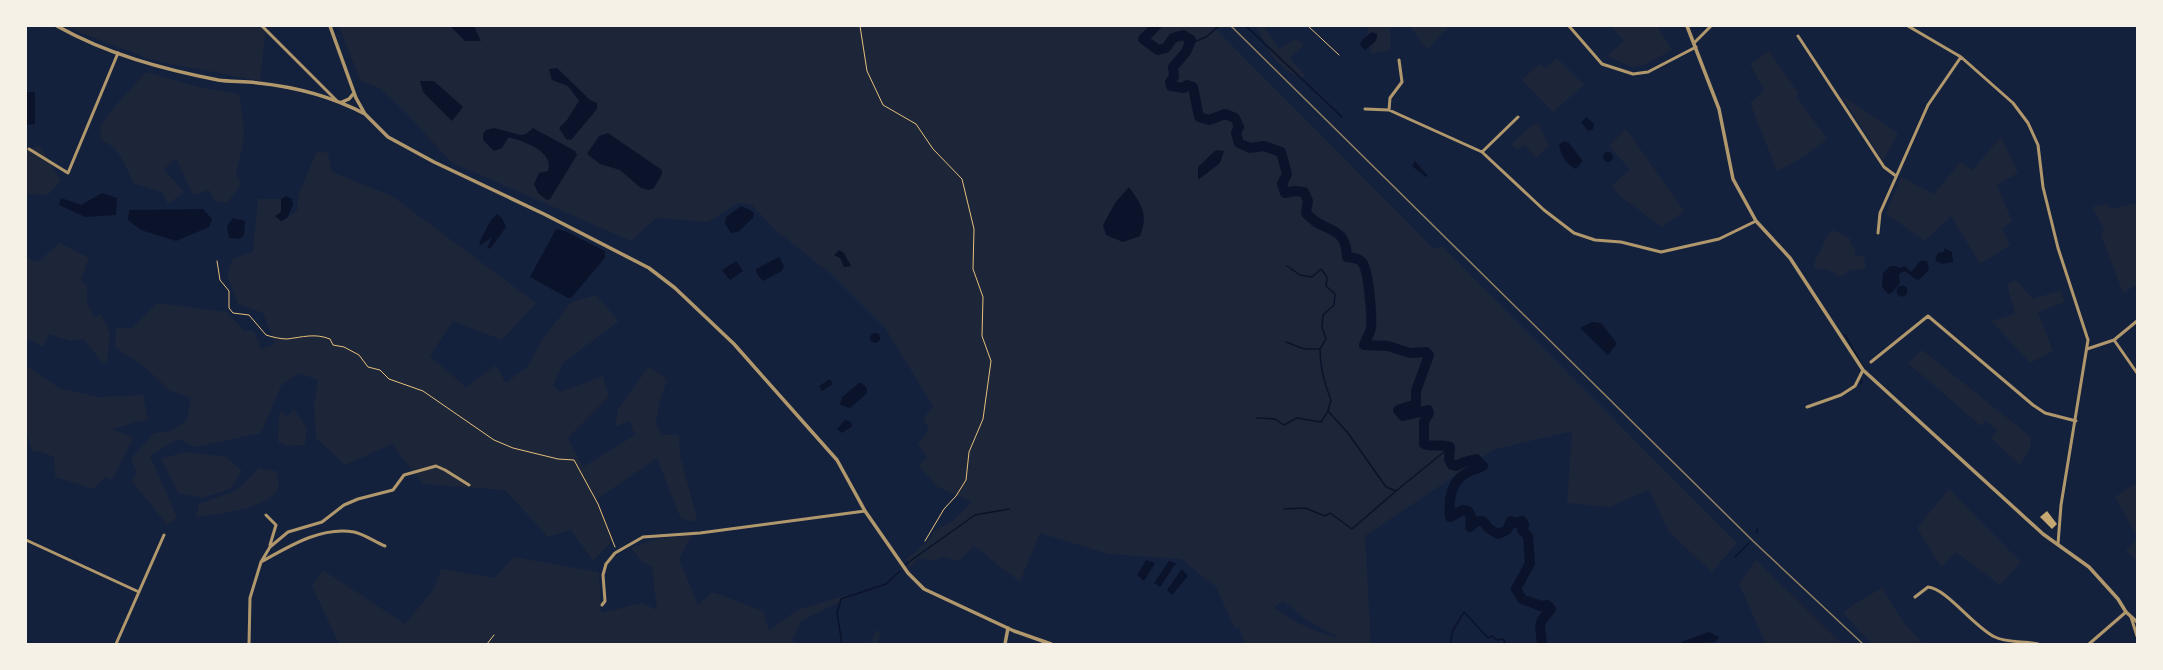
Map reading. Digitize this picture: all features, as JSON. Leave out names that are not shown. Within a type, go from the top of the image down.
[{"type":"street","points":[[57,26],[85,41],[153,65],[220,80],[264,84],[317,93],[342,102],[365,114]]},
{"type":"street","points":[[262,26],[336,100]]},
{"type":"street","points":[[330,26],[354,93],[365,114],[388,137],[649,268],[675,288],[734,344],[837,460],[865,511],[908,573],[924,590],[1008,628],[1051,644]]},
{"type":"street","points":[[1569,26],[1602,64],[1633,74],[1648,72],[1696,47]]},
{"type":"street","points":[[1686,26],[1696,47],[1719,109],[1733,179],[1756,222],[1790,258],[1863,370],[2043,534],[2089,567],[2118,598],[2126,612],[2137,622]]},
{"type":"street","points":[[1694,43],[1710,26]]},
{"type":"street","points":[[1908,26],[1961,57],[2013,103],[2028,123],[2038,145],[2045,195],[2058,248],[2088,340],[2061,506],[2058,544]]},
{"type":"street","points":[[1798,36],[1884,167],[1896,176]]},
{"type":"street","points":[[29,149],[68,173],[118,53]]},
{"type":"street","points":[[1878,233],[1880,213],[1928,105],[1961,57]]},
{"type":"street","points":[[1389,110],[1390,98],[1402,82],[1399,60]]},
{"type":"street","points":[[342,102],[349,100],[354,93]]},
{"type":"street","points":[[1365,109],[1389,110],[1482,152],[1548,213],[1574,233],[1595,240],[1621,242],[1662,252],[1719,239],[1756,222]]},
{"type":"street","points":[[1482,152],[1518,117]]},
{"type":"street","points":[[1871,362],[1928,316],[2033,405],[2045,413],[2076,421]]},
{"type":"street","points":[[2087,349],[2114,340],[2137,321]]},
{"type":"street","points":[[2114,340],[2137,373]]},
{"type":"street","points":[[1807,407],[1840,395],[1855,386],[1863,370]]},
{"type":"street","points":[[270,547],[288,532],[322,522],[344,505],[358,499],[393,490],[404,475],[436,466],[469,485]]},
{"type":"street","points":[[602,605],[605,601],[603,575],[606,564],[615,553],[643,537],[700,533],[865,511]]},
{"type":"street","points":[[249,644],[250,598],[261,562],[270,547],[277,529],[272,520],[266,515]]},
{"type":"street","points":[[261,562],[313,536],[339,530],[355,532],[385,546]]},
{"type":"street","points":[[116,644],[164,535]]},
{"type":"street","points":[[26,540],[139,592]]},
{"type":"street","points":[[1915,598],[1928,587],[1938,588],[1968,618],[1993,636],[2002,640],[2038,644]]},
{"type":"street","points":[[2089,644],[2126,612]]},
{"type":"street","points":[[2131,617],[2137,636]]},
{"type":"street","points":[[1006,644],[1008,628]]},
{"type":"path","points":[[860,26],[867,71],[883,105],[916,124],[933,149],[962,179],[974,229],[973,269],[983,297],[982,336],[991,361],[983,419],[969,452],[966,480],[944,509],[925,541]]},
{"type":"path","points":[[1308,26],[1339,55]]},
{"type":"path","points":[[217,262],[220,280],[229,291],[229,308],[234,313],[249,315],[266,336],[286,339],[299,336],[321,335],[330,339],[333,345],[344,348],[359,356],[368,367],[380,370],[389,379],[423,391],[494,440],[520,451],[558,459],[574,460],[598,504],[615,545],[615,553]]},
{"type":"path","points":[[487,644],[494,636]]},
{"type":"shaded area","points":[[64,26],[260,26],[265,31],[260,81],[152,60]]},
{"type":"shaded area","points":[[339,26],[1213,26],[1434,249],[1442,246],[1737,543],[1712,572],[1669,532],[1649,490],[1609,507],[1567,503],[1572,431],[1493,450],[1365,536],[1371,644],[1245,644],[1239,627],[1235,629],[1216,587],[1181,559],[1108,554],[1040,533],[1020,582],[974,546],[959,561],[944,557],[934,561],[918,558],[910,568],[907,559],[929,540],[934,531],[951,522],[972,502],[938,487],[918,466],[927,458],[918,444],[929,429],[923,419],[933,406],[885,328],[832,275],[774,229],[752,205],[738,203],[708,222],[656,218],[631,241],[451,162],[407,114],[381,89],[360,80]],"holes":[[[1283,601],[1307,620],[1341,639],[1289,618],[1274,607]]]},
{"type":"shaded area","points":[[450,26],[474,26],[481,41],[465,41]]},
{"type":"shaded area","points":[[1254,26],[1264,26],[1279,49],[1296,38],[1304,45],[1290,58],[1304,74],[1303,79],[1288,71],[1275,60],[1261,34]]},
{"type":"shaded area","points":[[1368,26],[1393,26],[1390,28],[1390,50],[1371,54]]},
{"type":"shaded area","points":[[1410,26],[1449,26],[1427,50]]},
{"type":"shaded area","points":[[1611,26],[1657,26],[1672,50],[1644,65],[1632,67],[1607,56],[1624,41]]},
{"type":"shaded area","points":[[1372,32],[1377,34],[1377,37],[1374,43],[1365,50],[1360,45],[1362,40]]},
{"type":"shaded area","points":[[1769,51],[1799,94],[1796,96],[1827,139],[1805,156],[1777,171],[1750,103],[1764,90],[1750,64]]},
{"type":"shaded area","points":[[1557,58],[1584,85],[1553,112],[1522,80],[1539,64],[1545,68]]},
{"type":"shaded area","points":[[557,68],[590,100],[597,103],[597,109],[571,140],[566,139],[559,128],[567,120],[579,101],[568,86],[552,80],[549,69]]},
{"type":"shaded area","points":[[146,72],[198,87],[239,94],[244,127],[243,145],[236,173],[241,185],[227,203],[215,201],[209,190],[193,195],[176,158],[164,169],[184,192],[168,204],[162,192],[133,183],[122,158],[113,148],[102,141],[100,127],[105,119]]},
{"type":"shaded area","points":[[420,81],[434,81],[463,107],[452,121],[423,92]]},
{"type":"shaded area","points":[[26,92],[35,92],[35,124],[26,125]]},
{"type":"shaded area","points":[[1841,95],[1898,133],[1883,161]]},
{"type":"shaded area","points":[[1586,117],[1594,124],[1593,129],[1588,131],[1581,122]]},
{"type":"shaded area","points":[[1534,124],[1539,125],[1549,146],[1536,158],[1525,145],[1517,150],[1511,144]]},
{"type":"shaded area","points":[[494,128],[521,135],[526,134],[533,128],[575,151],[577,155],[550,199],[547,200],[538,193],[534,184],[539,173],[548,171],[549,164],[547,158],[543,153],[531,145],[511,138],[508,138],[502,148],[494,151],[483,140],[483,134],[486,130]]},
{"type":"shaded area","points":[[1626,129],[1684,211],[1662,227],[1621,197],[1611,186],[1630,170],[1609,146]]},
{"type":"shaded area","points":[[608,133],[662,170],[662,174],[654,188],[649,190],[641,188],[620,170],[600,164],[587,154],[599,136]]},
{"type":"shaded area","points":[[2001,137],[2018,173],[1997,185],[2012,221],[2002,229],[2010,245],[1980,264],[1951,216],[1925,241],[1886,214],[1901,177],[1934,194],[1960,162],[1972,170]]},
{"type":"shaded area","points":[[1564,141],[1568,142],[1583,161],[1576,169],[1567,163],[1561,153],[1559,145]]},
{"type":"shaded area","points":[[40,146],[61,181],[48,195],[26,194],[26,149]]},
{"type":"shaded area","points":[[1216,150],[1224,151],[1220,163],[1198,180],[1198,167]]},
{"type":"shaded area","points":[[317,151],[328,153],[332,172],[392,196],[536,303],[502,340],[453,321],[430,356],[466,387],[496,365],[506,383],[528,366],[540,343],[571,302],[596,295],[619,321],[563,363],[553,385],[560,392],[603,376],[609,396],[568,438],[583,467],[635,435],[629,421],[615,427],[618,409],[649,366],[667,380],[659,404],[656,423],[662,435],[679,435],[680,456],[698,522],[681,519],[657,458],[597,499],[614,539],[593,561],[571,530],[548,537],[505,490],[423,484],[392,444],[345,465],[316,438],[314,405],[318,380],[298,373],[281,386],[261,433],[195,447],[178,439],[150,456],[177,517],[167,525],[132,481],[137,473],[131,458],[154,433],[170,431],[187,420],[191,398],[170,391],[147,369],[115,347],[116,328],[132,328],[157,303],[227,312],[244,331],[254,331],[261,349],[275,344],[263,313],[238,304],[227,275],[232,259],[253,252],[258,199],[281,199],[281,213],[276,216],[281,221],[297,211],[299,193]]},
{"type":"shaded area","points":[[1606,152],[1610,152],[1612,153],[1612,161],[1606,162],[1603,159],[1603,155]]},
{"type":"shaded area","points":[[1415,161],[1428,176],[1426,177],[1412,166]]},
{"type":"shaded area","points":[[1129,187],[1140,204],[1144,215],[1144,221],[1140,236],[1123,242],[1106,235],[1103,225],[1115,203]]},
{"type":"shaded area","points":[[102,193],[117,198],[116,215],[85,217],[59,205],[61,198],[81,205]]},
{"type":"shaded area","points":[[286,196],[292,199],[293,205],[287,218],[281,221],[275,216],[281,212],[281,199]]},
{"type":"shaded area","points":[[2137,203],[2137,285],[2123,293],[2101,235],[2104,229],[2092,207],[2107,204],[2110,209]]},
{"type":"shaded area","points":[[741,206],[754,213],[753,218],[738,232],[731,233],[725,224],[726,217]]},
{"type":"shaded area","points":[[203,209],[212,219],[209,227],[176,241],[141,230],[128,220],[129,210]]},
{"type":"shaded area","points":[[497,214],[502,218],[506,227],[491,248],[487,249],[492,237],[481,245],[479,243],[491,220]]},
{"type":"shaded area","points":[[233,218],[245,221],[244,235],[240,239],[229,238],[227,226]]},
{"type":"shaded area","points":[[556,229],[565,231],[605,251],[605,258],[571,298],[568,298],[530,277]]},
{"type":"shaded area","points":[[1833,230],[1851,239],[1850,243],[1855,248],[1855,257],[1861,255],[1864,257],[1866,267],[1863,269],[1850,270],[1842,276],[1837,276],[1829,270],[1815,269],[1814,266],[1816,256],[1819,254],[1827,236]]},
{"type":"shaded area","points":[[59,243],[89,258],[81,280],[87,286],[87,303],[94,317],[101,314],[110,333],[107,363],[102,363],[84,339],[71,341],[49,334],[43,347],[26,338],[26,257],[38,262]]},
{"type":"shaded area","points":[[1944,248],[1952,252],[1953,262],[1943,264],[1937,262],[1935,259],[1938,253],[1944,252]]},
{"type":"shaded area","points":[[839,250],[844,253],[851,266],[844,267],[840,258],[834,255]]},
{"type":"shaded area","points":[[779,257],[784,266],[782,271],[763,281],[757,274],[756,269]]},
{"type":"shaded area","points":[[736,261],[743,271],[730,280],[722,270]]},
{"type":"shaded area","points":[[1920,261],[1927,261],[1929,270],[1920,279],[1917,280],[1905,271],[1899,274],[1900,283],[1892,293],[1888,294],[1882,287],[1883,273],[1890,266],[1896,266],[1899,268],[1905,266],[1911,272]]},
{"type":"shaded area","points":[[2016,280],[2033,299],[2061,290],[2065,302],[2038,312],[2053,351],[2030,363],[1991,321],[2015,314],[2007,284]]},
{"type":"shaded area","points":[[1900,286],[1904,286],[1906,287],[1906,295],[1900,296],[1897,293],[1897,289]]},
{"type":"shaded area","points":[[1592,322],[1601,323],[1616,342],[1616,345],[1608,355],[1580,328]]},
{"type":"shaded area","points":[[873,333],[877,333],[879,334],[879,342],[873,343],[870,340],[870,336]]},
{"type":"shaded area","points":[[1922,350],[2031,437],[2030,448],[2020,465],[1991,438],[1997,430],[1986,421],[1981,426],[1908,363]]},
{"type":"shaded area","points":[[26,365],[59,388],[99,397],[143,395],[148,419],[112,429],[133,438],[112,480],[105,477],[94,489],[55,477],[54,457],[41,452],[32,451],[26,431]]},
{"type":"shaded area","points":[[830,379],[833,384],[822,391],[819,386]]},
{"type":"shaded area","points":[[859,383],[862,383],[867,388],[867,393],[850,408],[840,405],[842,397]]},
{"type":"shaded area","points":[[294,409],[307,428],[305,445],[287,446],[278,442],[279,418],[281,411],[287,417]]},
{"type":"shaded area","points":[[845,420],[851,422],[852,426],[842,433],[837,429]]},
{"type":"shaded area","points":[[184,452],[227,457],[242,471],[230,489],[202,498],[178,493],[161,459]]},
{"type":"shaded area","points":[[259,468],[276,471],[278,479],[278,487],[274,494],[265,501],[242,509],[196,517],[199,504],[237,490]]},
{"type":"shaded area","points":[[2134,484],[2137,487],[2137,536],[2115,497]]},
{"type":"shaded area","points":[[1949,489],[2021,562],[2000,585],[1956,552],[1941,567],[1917,528]]},
{"type":"shaded area","points":[[692,535],[679,559],[698,605],[713,592],[763,611],[769,631],[797,610],[847,595],[844,600],[801,621],[792,640],[797,644],[339,644],[312,586],[323,570],[405,624],[434,589],[441,569],[495,578],[513,557],[599,572],[601,613],[642,603],[657,610],[652,567],[641,561],[631,548],[653,540]]},
{"type":"shaded area","points":[[2137,539],[2137,562],[2126,550]]},
{"type":"shaded area","points":[[1146,560],[1155,563],[1144,581],[1137,575]]},
{"type":"shaded area","points":[[1756,560],[1841,643],[1766,644],[1739,584]]},
{"type":"shaded area","points":[[1169,561],[1176,563],[1160,587],[1154,583]]},
{"type":"shaded area","points":[[1182,569],[1188,576],[1172,595],[1167,590]]},
{"type":"shaded area","points":[[1882,588],[1903,622],[1923,644],[1872,644],[1843,613],[1854,604]]},
{"type":"shaded area","points":[[876,630],[880,632],[878,644],[870,644]]},
{"type":"shaded area","points":[[1709,632],[1719,637],[1716,642],[1683,644],[1681,642]]},
{"type":"building","points":[[2047,511],[2057,524],[2052,529],[2040,517]]},
{"type":"waterway","points":[[1156,26],[1143,39],[1158,50],[1166,48],[1173,38],[1183,35],[1191,40],[1186,52],[1173,67],[1174,77],[1170,82],[1171,86],[1184,88],[1187,85],[1193,87],[1199,117],[1209,120],[1225,114],[1235,118],[1239,127],[1236,133],[1239,143],[1250,148],[1264,146],[1281,152],[1287,174],[1282,184],[1285,193],[1294,191],[1304,192],[1308,201],[1306,213],[1313,220],[1332,230],[1343,239],[1346,246],[1347,257],[1357,259],[1362,262],[1370,294],[1371,314],[1371,328],[1364,345],[1388,346],[1410,353],[1426,352],[1429,355],[1416,391],[1416,404],[1398,410],[1403,416],[1428,410],[1429,413],[1424,422],[1424,444],[1431,446],[1444,445],[1450,447],[1449,459],[1452,465],[1456,466],[1476,459],[1483,466],[1462,476],[1454,485],[1450,497],[1450,517],[1463,510],[1468,511],[1471,516],[1470,527],[1477,521],[1483,521],[1488,528],[1498,534],[1507,530],[1511,521],[1516,523],[1522,521],[1524,525],[1522,530],[1528,536],[1530,563],[1516,589],[1522,599],[1541,606],[1547,605],[1551,609],[1542,620],[1540,626],[1542,644]]},
{"type":"waterway","points":[[1246,26],[1342,117]]},
{"type":"waterway","points":[[1189,44],[1206,37],[1218,27]]},
{"type":"waterway","points":[[1287,266],[1300,275],[1312,277],[1321,269],[1327,277],[1326,286],[1335,294],[1334,305],[1323,315],[1322,327],[1326,339],[1320,349]]},
{"type":"waterway","points":[[1845,335],[1865,370]]},
{"type":"waterway","points":[[1286,342],[1304,349],[1320,349],[1323,375],[1331,400],[1328,411],[1348,433],[1386,487],[1396,491],[1450,447]]},
{"type":"waterway","points":[[1861,384],[1862,380]]},
{"type":"waterway","points":[[1257,418],[1275,419],[1284,425],[1297,418],[1321,422],[1328,411]]},
{"type":"waterway","points":[[1284,509],[1305,508],[1325,516],[1330,513],[1352,529],[1396,491]]},
{"type":"waterway","points":[[906,564],[975,515],[1009,509]]},
{"type":"waterway","points":[[1735,557],[1749,543]]},
{"type":"waterway","points":[[842,644],[837,613],[841,599],[886,584],[900,571]]},
{"type":"waterway","points":[[1450,644],[1453,630],[1464,612],[1488,638],[1492,636],[1497,640],[1503,639],[1506,644]]},
{"type":"railway","points":[[1231,26],[1753,541],[1863,644]]}]
